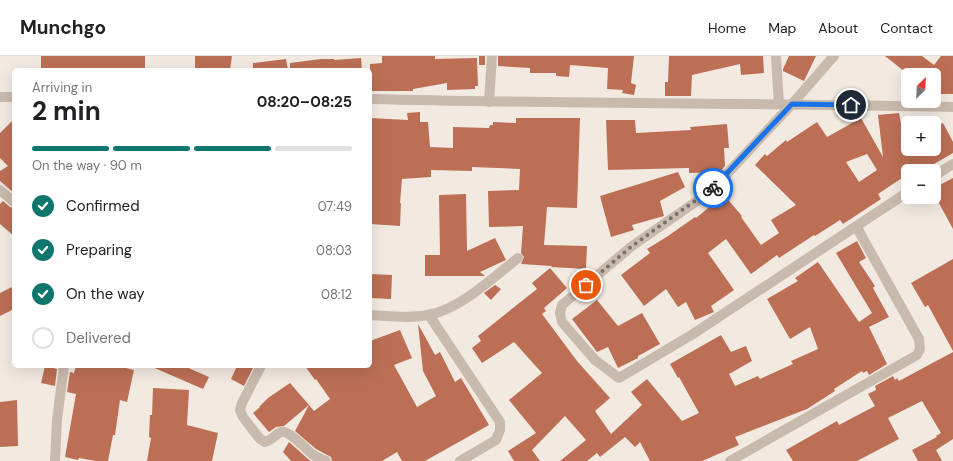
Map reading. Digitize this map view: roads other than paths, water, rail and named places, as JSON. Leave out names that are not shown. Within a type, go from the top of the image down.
[{"type":"street","points":[[490,102],[492,56]]},
{"type":"street","points":[[776,56],[779,104]]},
{"type":"street","points":[[834,56],[792,104],[710,192],[632,246],[562,305],[560,313],[562,322],[595,360],[619,378],[693,334],[901,197]]},
{"type":"street","points":[[0,97],[12,97]]},
{"type":"street","points":[[372,99],[490,102],[953,106]]},
{"type":"street","points":[[941,172],[953,164]]},
{"type":"street","points":[[0,190],[12,200]]},
{"type":"street","points":[[730,461],[917,355],[920,350],[919,339],[856,226]]},
{"type":"street","points":[[372,315],[408,317],[429,315],[452,307],[469,296],[518,258]]},
{"type":"street","points":[[429,315],[500,422],[500,430],[496,440],[460,461]]},
{"type":"street","points":[[55,461],[57,420],[64,368]]},
{"type":"street","points":[[260,368],[242,403],[240,410],[243,418],[259,438],[265,442],[271,441],[280,432],[285,432],[291,436],[312,458],[326,461]]}]
